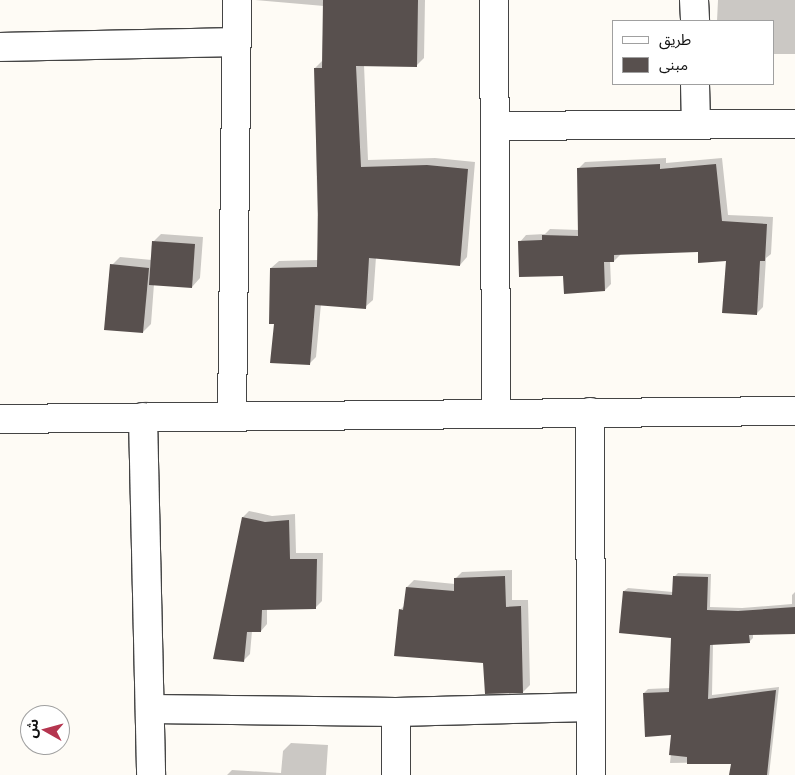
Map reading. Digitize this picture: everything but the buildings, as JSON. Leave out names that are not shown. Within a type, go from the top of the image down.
[{"type":"street","points":[[232,416],[237,0]]},
{"type":"street","points":[[494,0],[496,414]]},
{"type":"street","points":[[694,0],[695,20]]},
{"type":"street","points":[[0,47],[237,42]]},
{"type":"street","points":[[695,85],[696,125]]},
{"type":"street","points":[[495,126],[795,124]]},
{"type":"street","points":[[0,419],[795,411]]},
{"type":"street","points":[[590,412],[591,775]]},
{"type":"street","points":[[143,417],[151,775]]},
{"type":"street","points":[[150,709],[396,712],[590,708]]},
{"type":"street","points":[[396,712],[396,775]]}]
